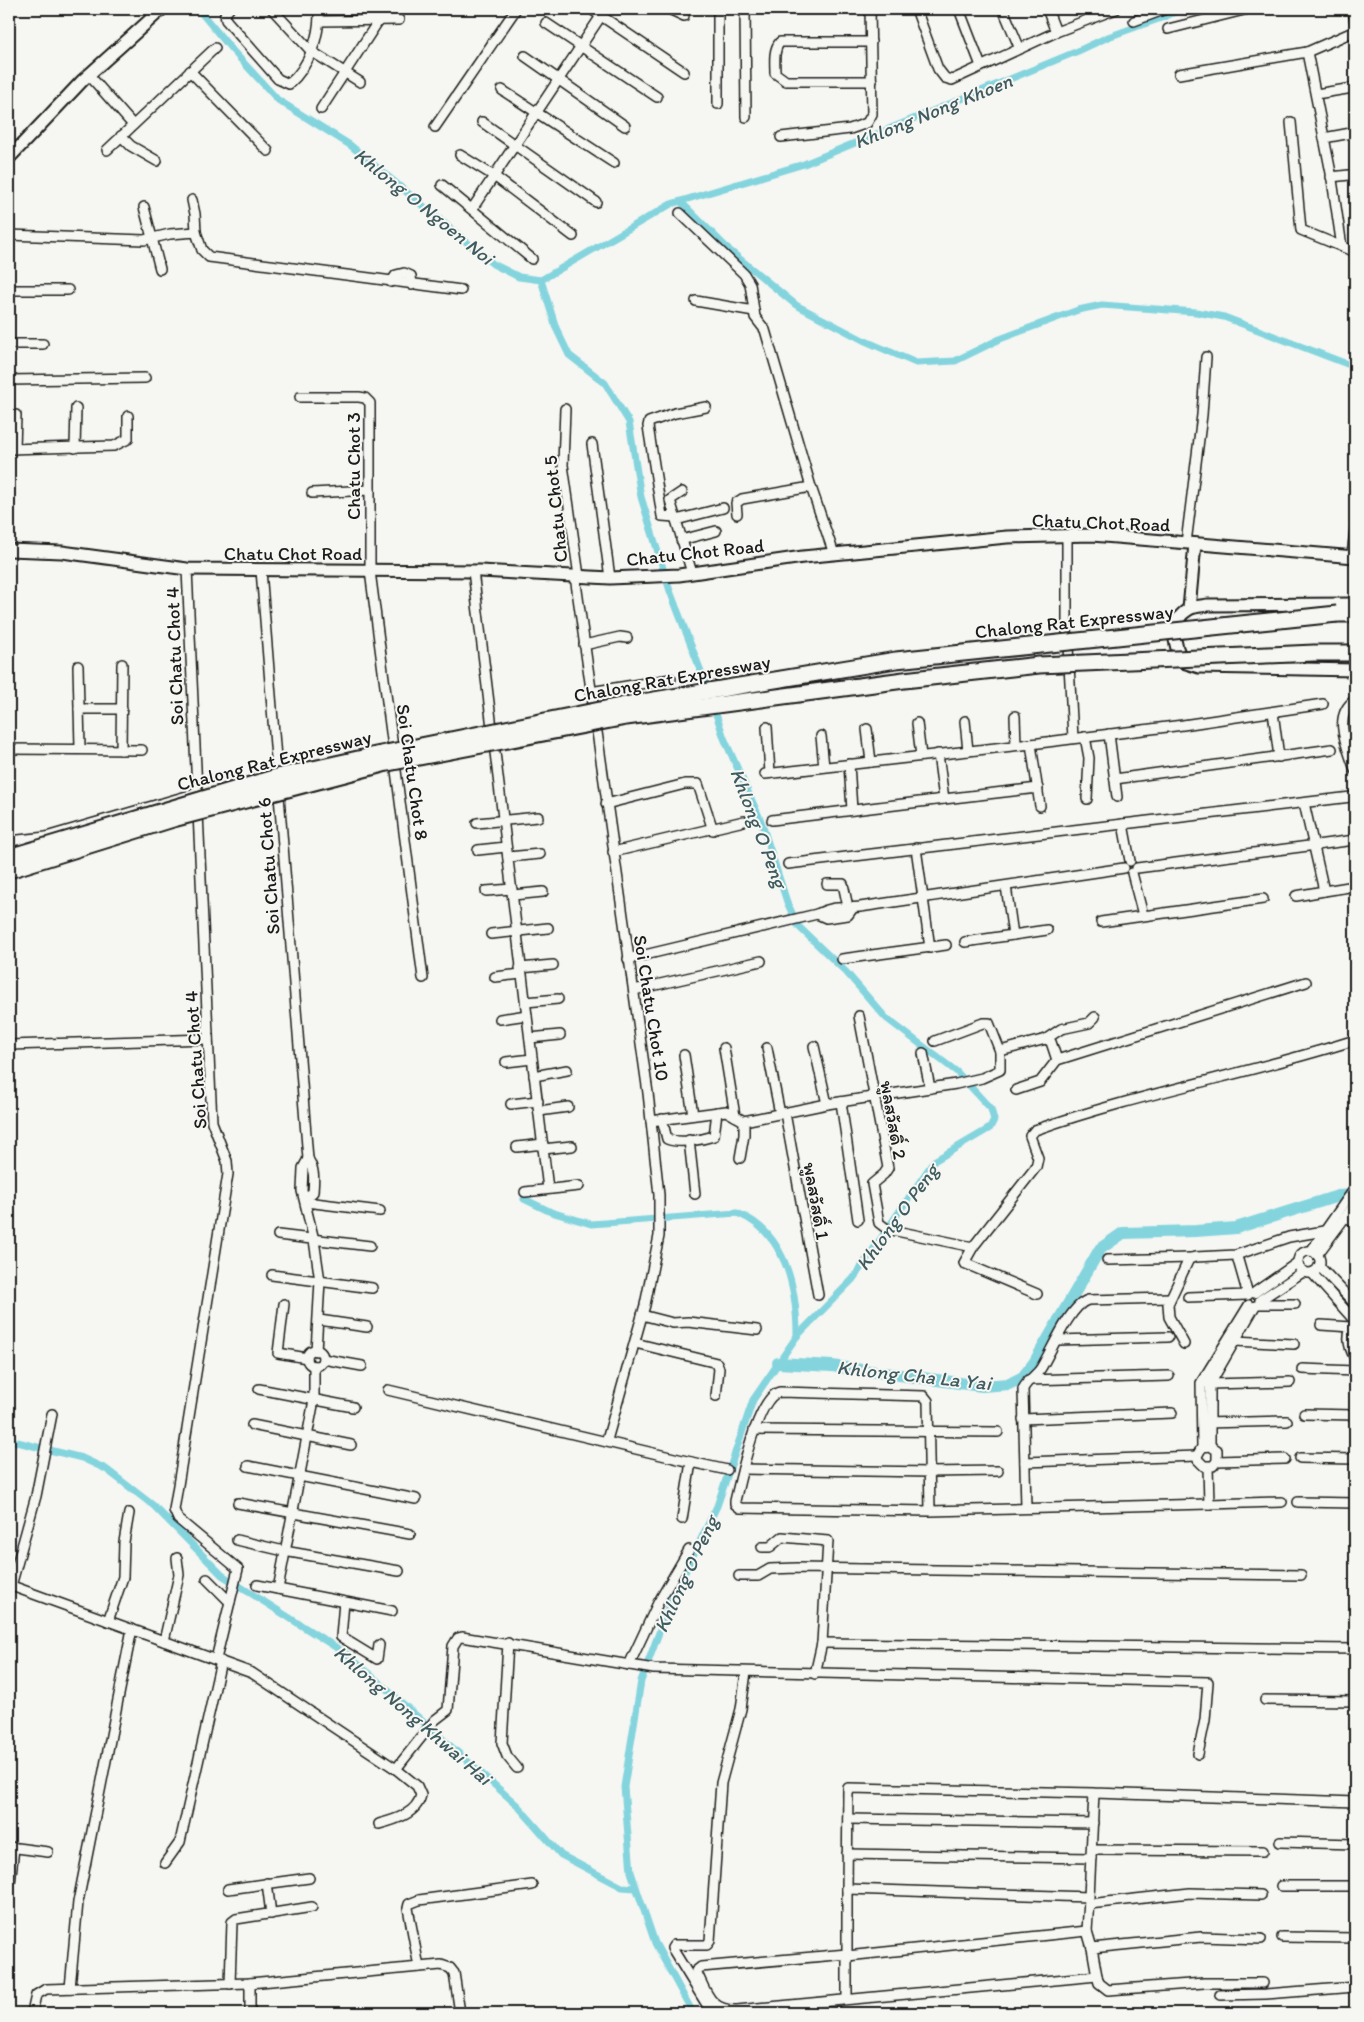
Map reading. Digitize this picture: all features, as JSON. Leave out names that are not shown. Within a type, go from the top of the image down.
[{"type":"highway","name":"Chalong Rat Expressway","points":[[9,857],[276,777],[630,704],[896,660],[1294,617],[1355,614]]},
{"type":"highway","name":"Chalong Rat Expressway","points":[[9,870],[173,819],[373,766],[626,717],[904,680],[1038,666],[1314,652],[1355,653]]},
{"type":"street","points":[[9,158],[90,75],[162,9]]},
{"type":"street","points":[[229,9],[225,14],[226,20],[278,79],[289,84],[311,51],[317,38],[319,9]]},
{"type":"street","points":[[272,9],[311,51],[360,82]]},
{"type":"street","points":[[435,127],[516,9]]},
{"type":"street","points":[[591,9],[601,12],[684,72]]},
{"type":"street","points":[[668,9],[684,16]]},
{"type":"street","points":[[718,9],[718,104]]},
{"type":"street","points":[[745,9],[746,117]]},
{"type":"street","points":[[781,137],[850,129],[867,123],[872,114],[870,9]]},
{"type":"street","points":[[916,9],[941,74],[952,80],[1056,32],[1116,9]]},
{"type":"street","points":[[959,9],[981,66]]},
{"type":"street","points":[[1003,9],[1020,49]]},
{"type":"street","points":[[1047,9],[1056,32]]},
{"type":"street","points":[[1087,9],[1091,19]]},
{"type":"street","points":[[1134,21],[1166,9]]},
{"type":"street","points":[[1168,29],[1248,9]]},
{"type":"street","points":[[1353,9],[1355,22]]},
{"type":"street","points":[[472,210],[582,46],[601,12]]},
{"type":"street","points":[[321,109],[379,20]]},
{"type":"street","points":[[319,21],[399,20]]},
{"type":"street","points":[[546,23],[657,97]]},
{"type":"street","points":[[1179,74],[1307,52],[1355,31]]},
{"type":"street","points":[[871,42],[780,42],[776,49],[775,73],[786,81],[872,82]]},
{"type":"street","points":[[107,150],[214,48]]},
{"type":"street","points":[[1307,52],[1332,177],[1342,247]]},
{"type":"street","points":[[525,56],[625,126]]},
{"type":"street","points":[[190,71],[268,152]]},
{"type":"street","points":[[90,75],[134,125]]},
{"type":"street","points":[[1316,94],[1353,88]]},
{"type":"street","points":[[502,90],[614,163]]},
{"type":"street","points":[[482,122],[596,202]]},
{"type":"street","points":[[1291,122],[1301,230],[1355,252]]},
{"type":"street","points":[[1324,138],[1351,133]]},
{"type":"street","points":[[121,136],[131,146],[158,161]]},
{"type":"street","points":[[460,155],[494,176],[573,236]]},
{"type":"street","points":[[1332,177],[1348,175]]},
{"type":"street","points":[[442,185],[532,259]]},
{"type":"street","points":[[192,200],[197,236],[204,254],[214,258],[391,282],[396,275],[404,273],[411,276],[412,284],[461,290]]},
{"type":"street","points":[[144,207],[160,269]]},
{"type":"street","points":[[680,212],[744,274],[750,284],[755,317],[765,330],[811,487],[834,554]]},
{"type":"street","points":[[9,235],[144,240],[152,237],[197,236]]},
{"type":"street","points":[[9,290],[68,290]]},
{"type":"street","points":[[696,301],[754,311]]},
{"type":"street","points":[[9,344],[43,344]]},
{"type":"street","points":[[1189,609],[1190,543],[1206,357]]},
{"type":"street","points":[[9,380],[145,378]]},
{"type":"street","name":"Chatu Chot 3","points":[[300,397],[360,397],[368,400],[370,570]]},
{"type":"street","points":[[706,407],[649,422],[648,426],[662,516],[676,519],[723,508]]},
{"type":"street","points":[[74,448],[76,408]]},
{"type":"street","name":"Chatu Chot 5","points":[[565,409],[563,465],[577,576]]},
{"type":"street","points":[[16,415],[12,449],[103,448],[124,442],[129,434],[128,416]]},
{"type":"street","points":[[592,444],[610,578]]},
{"type":"street","points":[[737,514],[736,503],[742,499],[811,487]]},
{"type":"street","points":[[312,493],[370,490]]},
{"type":"street","points":[[682,492],[670,500],[692,573]]},
{"type":"street","points":[[1354,556],[1355,530]]},
{"type":"street","points":[[681,540],[716,531]]},
{"type":"street","name":"Chatu Chot Road","points":[[9,550],[62,552],[187,569],[473,571],[610,578],[679,575],[834,554],[1007,537],[1092,535],[1354,556]]},
{"type":"street","points":[[1067,536],[1067,628],[1073,738]]},
{"type":"street","name":"Soi Chatu Chot 4","points":[[187,569],[212,1122],[227,1161],[228,1174],[174,1510],[178,1519],[238,1569],[230,1602]]},
{"type":"street","name":"Soi Chatu Chot 6","points":[[261,570],[308,1159],[302,1168],[302,1191],[306,1200],[320,1281],[316,1351]]},
{"type":"street","name":"Soi Chatu Chot 8","points":[[370,570],[423,978]]},
{"type":"street","points":[[473,571],[548,1189]]},
{"type":"street","name":"Soi Chatu Chot 10","points":[[577,576],[590,692],[634,990],[651,1121],[660,1217],[659,1236],[642,1315],[607,1440]]},
{"type":"street","points":[[1355,604],[1208,605],[1189,609],[1178,620],[1174,635],[1175,646],[1184,662],[1198,667],[1355,670]]},
{"type":"street","points":[[584,645],[620,637],[627,638]]},
{"type":"street","points":[[121,750],[122,664]]},
{"type":"street","points":[[78,666],[80,748]]},
{"type":"street","points":[[590,692],[671,679]]},
{"type":"street","points":[[1355,700],[1344,713],[1342,725],[1355,770]]},
{"type":"street","points":[[767,727],[768,774],[1031,744],[1323,704]]},
{"type":"street","points":[[79,709],[122,709]]},
{"type":"street","points":[[1274,712],[1279,757]]},
{"type":"street","points":[[1015,716],[1016,745]]},
{"type":"street","points":[[965,721],[968,751]]},
{"type":"street","points":[[917,723],[920,756]]},
{"type":"street","points":[[867,729],[871,762]]},
{"type":"street","points":[[1109,734],[1117,797]]},
{"type":"street","points":[[821,736],[824,767]]},
{"type":"street","points":[[1085,737],[1089,758],[1087,799]]},
{"type":"street","points":[[1031,744],[1040,806]]},
{"type":"street","points":[[9,749],[80,748],[142,750]]},
{"type":"street","points":[[1115,778],[1332,750]]},
{"type":"street","points":[[938,754],[944,799]]},
{"type":"street","points":[[849,764],[852,810]]},
{"type":"street","points":[[606,804],[675,786],[698,784],[713,830]]},
{"type":"street","points":[[772,820],[1038,788]]},
{"type":"street","points":[[9,841],[46,837],[197,793]]},
{"type":"street","points":[[788,864],[1351,797]]},
{"type":"street","points":[[1304,803],[1324,891]]},
{"type":"street","points":[[477,823],[538,817]]},
{"type":"street","points":[[613,852],[713,830],[744,821]]},
{"type":"street","points":[[1123,824],[1143,915]]},
{"type":"street","points":[[628,959],[815,914],[828,908],[850,908],[1131,867],[1355,840]]},
{"type":"street","points":[[478,850],[506,847]]},
{"type":"street","points":[[916,848],[930,948]]},
{"type":"street","points":[[508,857],[540,854]]},
{"type":"street","points":[[827,884],[843,884],[850,908]]},
{"type":"street","points":[[1006,886],[1013,935]]},
{"type":"street","points":[[1296,896],[1355,886]]},
{"type":"street","points":[[486,892],[543,892]]},
{"type":"street","points":[[1101,922],[1263,899]]},
{"type":"street","points":[[491,934],[548,928]]},
{"type":"street","points":[[965,942],[1047,930]]},
{"type":"street","points":[[842,959],[946,945]]},
{"type":"street","points":[[634,990],[761,961]]},
{"type":"street","points":[[495,977],[552,965]]},
{"type":"street","points":[[1016,1090],[1040,1082],[1056,1060],[1306,982]]},
{"type":"street","points":[[526,1002],[558,999]]},
{"type":"street","points":[[500,1019],[527,1015]]},
{"type":"street","name":"พูลสวัสดิ์ 2","points":[[859,1016],[888,1168],[872,1184],[879,1223],[887,1230],[973,1247]]},
{"type":"street","points":[[1000,1051],[1046,1039],[1061,1029],[1089,1022],[1095,1017]]},
{"type":"street","points":[[651,1121],[717,1112],[726,1112],[744,1121],[827,1104],[956,1084],[982,1078],[1000,1070],[1000,1051],[989,1023],[983,1023],[935,1041]]},
{"type":"street","points":[[530,1038],[560,1035]]},
{"type":"street","points":[[9,1045],[208,1039]]},
{"type":"street","points":[[1046,1039],[1052,1042],[1056,1060]]},
{"type":"street","points":[[1037,1294],[964,1263],[973,1247],[1036,1167],[1038,1158],[1030,1136],[1035,1130],[1230,1073],[1251,1071],[1355,1040]]},
{"type":"street","points":[[814,1046],[827,1104]]},
{"type":"street","points":[[724,1048],[735,1116]]},
{"type":"street","name":"พูลสวัสดิ์ 1","points":[[767,1048],[818,1295]]},
{"type":"street","points":[[923,1053],[930,1088]]},
{"type":"street","points":[[684,1055],[693,1115]]},
{"type":"street","points":[[506,1062],[532,1059]]},
{"type":"street","points":[[534,1076],[567,1070]]},
{"type":"street","points":[[511,1104],[538,1101]]},
{"type":"street","points":[[841,1102],[858,1220]]},
{"type":"street","points":[[539,1111],[568,1107]]},
{"type":"street","points":[[662,1119],[667,1140],[675,1142],[714,1136],[717,1112]]},
{"type":"street","points":[[740,1158],[744,1135],[744,1121]]},
{"type":"street","points":[[689,1140],[695,1194]]},
{"type":"street","points":[[517,1146],[572,1146]]},
{"type":"street","points":[[525,1192],[579,1186]]},
{"type":"street","points":[[1311,1252],[1355,1188]]},
{"type":"street","points":[[306,1200],[380,1210]]},
{"type":"street","points":[[1025,1462],[1197,1456],[1206,1446],[1206,1382],[1254,1300],[1297,1263],[1299,1256],[1311,1252],[1346,1217],[1354,1205]]},
{"type":"street","points":[[1346,1217],[1355,1222]]},
{"type":"street","points":[[1107,1260],[1236,1255],[1295,1236],[1324,1231]]},
{"type":"street","points":[[278,1236],[370,1246]]},
{"type":"street","points":[[1295,1236],[1311,1252],[1319,1266],[1355,1304]]},
{"type":"street","points":[[1184,1344],[1168,1317],[1168,1304],[1184,1266],[1191,1258]]},
{"type":"street","points":[[1238,1260],[1254,1300]]},
{"type":"street","points":[[1297,1263],[1308,1272],[1354,1322]]},
{"type":"street","points":[[1254,1300],[1319,1266]]},
{"type":"street","points":[[272,1275],[372,1288]]},
{"type":"street","points":[[1188,1297],[1295,1304]]},
{"type":"street","points":[[1026,1508],[1023,1389],[1028,1380],[1040,1370],[1076,1307],[1083,1301],[1170,1298]]},
{"type":"street","points":[[284,1304],[278,1352],[307,1358]]},
{"type":"street","points":[[642,1315],[673,1323],[688,1322],[757,1330]]},
{"type":"street","points":[[319,1320],[367,1327]]},
{"type":"street","points":[[1321,1325],[1354,1322]]},
{"type":"street","points":[[1354,1322],[1349,1344],[1355,1358]]},
{"type":"street","points":[[1057,1340],[1168,1337]]},
{"type":"street","points":[[1232,1339],[1294,1344]]},
{"type":"street","points":[[635,1343],[717,1363],[716,1396]]},
{"type":"street","points":[[307,1358],[310,1352],[316,1351],[321,1354],[323,1359]]},
{"type":"street","points":[[307,1358],[309,1363],[314,1366]]},
{"type":"street","points":[[314,1366],[320,1364],[323,1359]]},
{"type":"street","points":[[323,1359],[362,1366]]},
{"type":"street","points":[[278,1589],[314,1400],[314,1366]]},
{"type":"street","points":[[1302,1369],[1355,1371]]},
{"type":"street","points":[[1028,1380],[1169,1376]]},
{"type":"street","points":[[1206,1382],[1290,1382]]},
{"type":"street","points":[[259,1389],[353,1407]]},
{"type":"street","points":[[388,1390],[607,1440],[727,1470]]},
{"type":"street","points":[[930,1511],[928,1400],[921,1394],[808,1392],[774,1394],[754,1430],[735,1504],[740,1508],[930,1511],[1282,1502]]},
{"type":"street","points":[[1023,1419],[1172,1413]]},
{"type":"street","points":[[52,1414],[36,1496],[10,1586],[252,1673],[396,1769],[417,1786],[421,1795],[420,1800],[407,1813],[379,1824]]},
{"type":"street","points":[[1304,1414],[1355,1415]]},
{"type":"street","points":[[1205,1423],[1286,1421]]},
{"type":"street","points":[[252,1425],[351,1445]]},
{"type":"street","points":[[754,1430],[929,1433],[998,1432]]},
{"type":"street","points":[[1197,1456],[1200,1464],[1208,1467],[1213,1466],[1217,1461],[1217,1450],[1206,1446]]},
{"type":"street","points":[[1300,1458],[1355,1459]]},
{"type":"street","points":[[1217,1461],[1285,1459]]},
{"type":"street","points":[[682,1519],[691,1462]]},
{"type":"street","points":[[248,1466],[416,1499]]},
{"type":"street","points":[[1208,1467],[1208,1504]]},
{"type":"street","points":[[743,1469],[930,1472],[998,1471]]},
{"type":"street","points":[[1298,1502],[1355,1503]]},
{"type":"street","points":[[238,1503],[410,1534]]},
{"type":"street","points":[[108,1621],[123,1577],[124,1542],[129,1513]]},
{"type":"street","points":[[762,1547],[770,1547],[782,1537],[827,1540],[822,1642],[815,1674]]},
{"type":"street","points":[[237,1540],[284,1551],[399,1571]]},
{"type":"street","points":[[631,1666],[658,1603],[689,1550]]},
{"type":"street","points":[[164,1641],[179,1576],[177,1558]]},
{"type":"street","points":[[739,1576],[758,1576],[776,1569],[1301,1575]]},
{"type":"street","points":[[165,1863],[180,1842],[230,1602],[207,1579]]},
{"type":"street","points":[[257,1584],[392,1611]]},
{"type":"street","points":[[344,1602],[341,1637],[377,1659],[379,1645]]},
{"type":"street","points":[[70,1988],[78,1902],[132,1629]]},
{"type":"street","points":[[396,1769],[435,1720],[448,1710],[453,1646],[458,1638],[469,1637],[654,1669],[1208,1682],[1205,1720],[1198,1754]]},
{"type":"street","points":[[822,1642],[1355,1649]]},
{"type":"street","points":[[508,1643],[502,1743],[507,1756],[517,1768]]},
{"type":"street","points":[[712,2013],[672,1948],[674,1945],[707,1945],[710,1941],[721,1783],[740,1709],[746,1672]]},
{"type":"street","points":[[1265,1700],[1355,1701]]},
{"type":"street","points":[[847,2000],[848,1788],[1094,1793],[1355,1802]]},
{"type":"street","points":[[1094,1793],[1087,1931],[1099,1983],[1108,1990],[1204,1983],[1263,1983]]},
{"type":"street","points":[[848,1819],[1093,1823]]},
{"type":"street","points":[[1280,1842],[1355,1844]]},
{"type":"street","points":[[9,1892],[12,1847],[48,1852]]},
{"type":"street","points":[[847,1854],[1092,1854],[1263,1851]]},
{"type":"street","points":[[228,1889],[309,1878]]},
{"type":"street","points":[[267,1883],[271,1914]]},
{"type":"street","points":[[419,1967],[408,1908],[409,1904],[419,1900],[532,1885]]},
{"type":"street","points":[[1281,1886],[1355,1886]]},
{"type":"street","points":[[847,1889],[1089,1901],[1198,1893],[1261,1896]]},
{"type":"street","points":[[230,1984],[232,1922],[236,1919],[312,1907]]},
{"type":"street","points":[[1087,1931],[847,1955],[701,1967],[696,1972],[712,2002],[719,2008],[726,2010],[1096,1976]]},
{"type":"street","points":[[1092,1948],[1201,1937],[1260,1939]]},
{"type":"street","points":[[1282,1937],[1355,1938]]},
{"type":"street","points":[[32,2013],[34,2000],[40,1992],[46,1989],[250,1983],[441,1965],[453,1970],[460,2013]]},
{"type":"street","points":[[250,1983],[250,2013]]},
{"type":"street","points":[[1220,1995],[1266,1994],[1355,1987]]},
{"type":"waterway","name":"Khlong O Ngoen Noi","points":[[198,9],[278,100],[350,145],[493,264],[519,277],[541,280],[671,204],[804,164],[1108,37],[1181,9]]},
{"type":"waterway","points":[[681,202],[729,250],[796,305],[863,340],[916,363],[955,361],[1000,339],[1078,310],[1102,305],[1196,312],[1224,317],[1355,367]]},
{"type":"waterway","name":"Khlong O Peng","points":[[541,280],[556,328],[569,355],[605,383],[629,422],[641,497],[670,591],[709,692]]},
{"type":"waterway","name":"Khlong O Peng","points":[[693,2013],[655,1943],[631,1872],[624,1787],[641,1681],[670,1603],[717,1506],[753,1400],[797,1336],[853,1279],[934,1161],[990,1128],[994,1120],[991,1109],[957,1072],[886,1018],[846,972],[798,926],[787,902],[761,821],[724,738],[713,705]]},
{"type":"waterway","name":"Khlong Cha La Yai","points":[[778,1363],[832,1366],[982,1386],[1009,1384],[1023,1377],[1034,1363],[1100,1249],[1123,1233],[1236,1228],[1338,1196],[1355,1195]]},
{"type":"waterway","points":[[524,1199],[551,1212],[591,1224],[737,1213],[754,1222],[778,1248],[791,1281],[795,1300],[797,1336]]},
{"type":"waterway","name":"Khlong Nong Khwai Hai","points":[[9,1440],[82,1458],[106,1469],[154,1506],[222,1575],[348,1655],[517,1805],[561,1855],[622,1887],[636,1888]]},
{"type":"water label","name":"Khlong Nong Khoen","points":[[933,111]]}]
